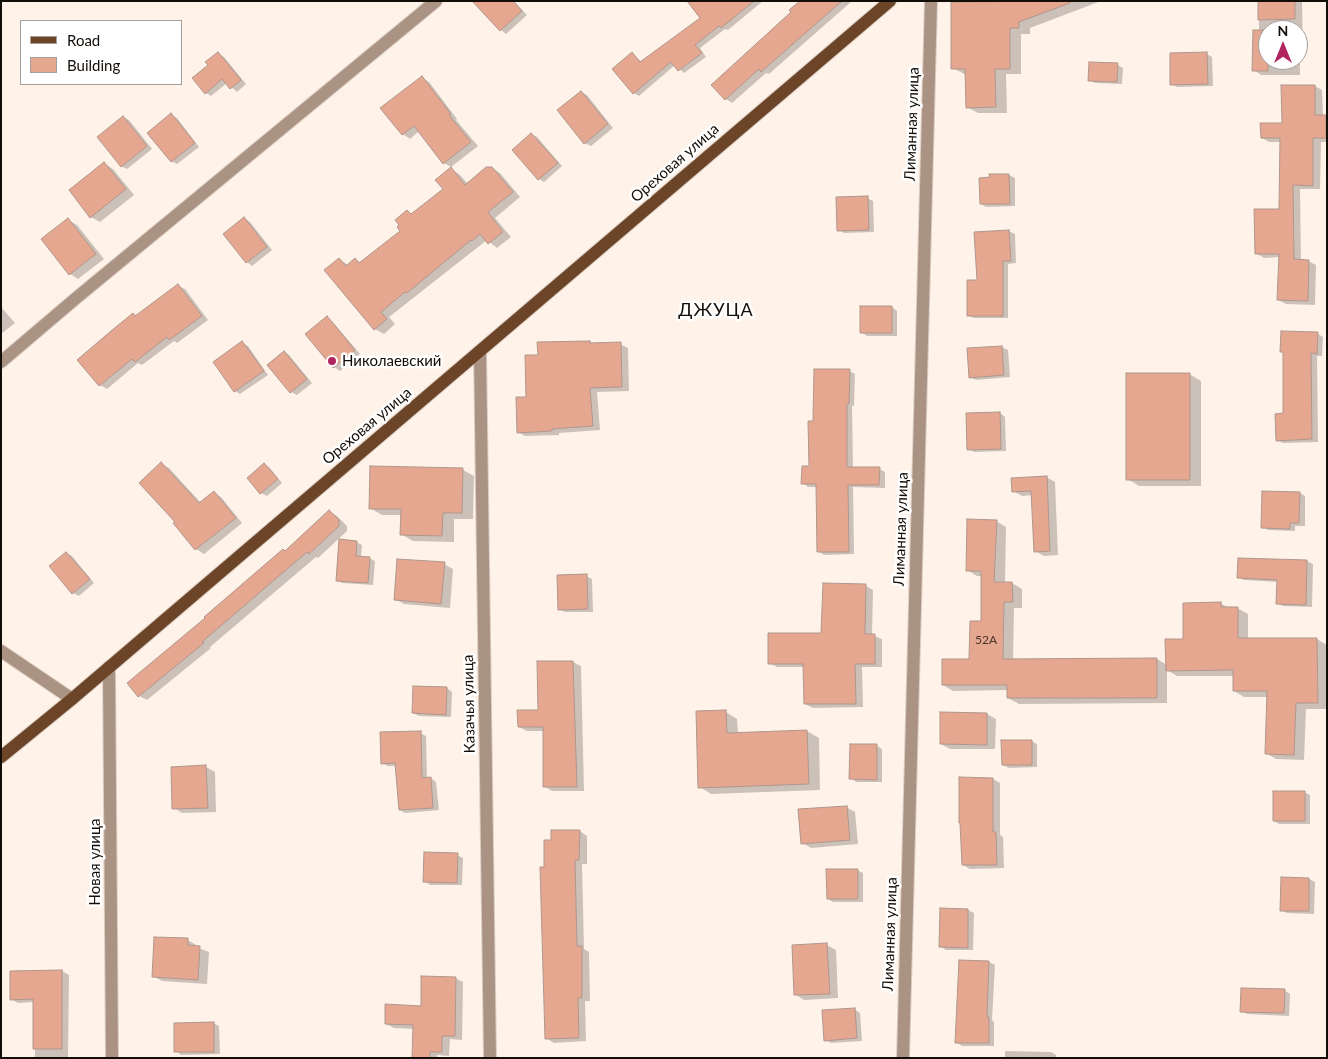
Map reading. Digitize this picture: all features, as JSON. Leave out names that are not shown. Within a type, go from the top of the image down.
[{"type":"main road","name":"Ореховая улица","points":[[1,757],[110,667],[890,1]]},
{"type":"street","points":[[1,362],[82,292],[436,1]]},
{"type":"street","name":"Лиманная улица","points":[[903,1058],[931,1]]},
{"type":"street","name":"Казачья улица","points":[[480,351],[490,1058]]},
{"type":"street","points":[[1,651],[72,699]]},
{"type":"street","name":"Новая улица","points":[[110,667],[112,1058]]},
{"type":"building","points":[[472,1],[513,1],[522,11],[500,31]]},
{"type":"building","points":[[687,1],[754,1],[721,28],[719,26],[695,45],[702,53],[678,71],[671,62],[633,94],[612,69],[632,52],[640,62],[700,18]]},
{"type":"building","points":[[800,1],[842,1],[761,72],[759,69],[725,100],[711,85],[791,12],[789,10]]},
{"type":"building","points":[[1070,1],[1070,3],[1019,22],[1019,28],[1010,28],[1010,69],[995,69],[996,107],[966,108],[965,69],[951,69],[951,2]]},
{"type":"building","points":[[1258,1],[1295,1],[1295,19],[1258,20]]},
{"type":"building","points":[[1253,30],[1258,30],[1258,70],[1268,71],[1252,71]]},
{"type":"building","points":[[218,52],[241,80],[230,89],[222,79],[205,94],[192,78],[208,65],[205,62]]},
{"type":"building","points":[[1207,52],[1208,84],[1170,85],[1170,53]]},
{"type":"building","points":[[1089,62],[1118,63],[1117,82],[1088,81]]},
{"type":"building","points":[[422,76],[451,114],[449,115],[471,142],[443,164],[414,126],[402,135],[380,108]]},
{"type":"building","points":[[1281,85],[1315,85],[1315,115],[1326,115],[1326,138],[1313,138],[1313,186],[1293,185],[1294,259],[1309,260],[1308,301],[1277,300],[1279,254],[1255,254],[1254,209],[1279,209],[1280,138],[1261,138],[1260,123],[1282,123]]},
{"type":"building","points":[[581,91],[608,124],[584,144],[557,110]]},
{"type":"building","points":[[171,113],[195,143],[171,162],[147,133]]},
{"type":"building","points":[[123,116],[147,146],[121,167],[97,137]]},
{"type":"building","points":[[531,133],[558,163],[538,180],[512,150]]},
{"type":"building","points":[[104,162],[126,189],[90,218],[69,190]]},
{"type":"building","points":[[451,167],[465,185],[486,167],[492,167],[513,192],[488,212],[503,232],[488,244],[480,234],[471,240],[381,312],[387,319],[374,330],[324,270],[339,258],[346,266],[355,258],[359,263],[400,231],[397,227],[399,225],[395,220],[407,210],[411,214],[443,189],[435,180]]},
{"type":"building","points":[[989,174],[1009,174],[1010,204],[980,204],[979,178],[990,177]]},
{"type":"building","points":[[868,196],[869,230],[837,231],[836,197]]},
{"type":"building","points":[[244,217],[267,247],[246,263],[223,234]]},
{"type":"building","points":[[68,218],[96,254],[69,275],[41,239]]},
{"type":"building","points":[[1009,230],[1011,261],[1003,261],[1003,316],[967,316],[967,280],[977,280],[974,232]]},
{"type":"building","points":[[178,284],[202,316],[169,340],[167,337],[135,362],[132,359],[99,386],[77,360],[133,313],[135,316]]},
{"type":"building","points":[[860,306],[892,306],[892,333],[860,333]]},
{"type":"building","points":[[327,316],[355,350],[333,368],[305,334]]},
{"type":"building","points":[[1281,331],[1318,332],[1317,354],[1311,353],[1312,439],[1276,441],[1275,414],[1283,413],[1283,352],[1280,352]]},
{"type":"building","points":[[242,341],[264,371],[234,392],[213,362]]},
{"type":"building","points":[[590,341],[590,343],[621,342],[622,387],[590,388],[593,426],[517,433],[516,397],[526,397],[525,355],[538,355],[537,342]]},
{"type":"building","points":[[1002,346],[1004,375],[969,378],[967,348]]},
{"type":"building","points":[[284,351],[307,379],[290,393],[267,365]]},
{"type":"building","points":[[814,369],[850,369],[849,404],[847,404],[847,467],[880,467],[879,485],[848,485],[849,552],[817,552],[816,484],[801,484],[802,466],[809,466],[808,421],[813,421]]},
{"type":"building","points":[[1126,373],[1190,373],[1190,480],[1126,480]]},
{"type":"building","points":[[1000,412],[1001,449],[967,450],[966,413]]},
{"type":"building","points":[[161,462],[199,503],[214,491],[236,518],[195,550],[173,523],[175,522],[139,483]]},
{"type":"building","points":[[264,463],[278,479],[260,494],[247,478]]},
{"type":"building","points":[[370,466],[463,468],[462,513],[443,513],[442,536],[400,535],[401,509],[369,509]]},
{"type":"building","points":[[1047,476],[1050,551],[1034,552],[1031,491],[1012,492],[1011,478]]},
{"type":"building","points":[[1262,491],[1300,492],[1299,523],[1290,523],[1290,529],[1261,528]]},
{"type":"building","points":[[329,510],[339,520],[339,526],[309,554],[307,552],[202,642],[204,643],[138,697],[127,683],[205,618],[283,549],[285,551]]},
{"type":"building","points":[[967,519],[997,520],[994,582],[1012,582],[1013,602],[1004,602],[1003,659],[1157,658],[1157,698],[1007,698],[1007,685],[942,685],[942,659],[969,659],[970,621],[981,621],[981,571],[966,571]]},
{"type":"building","points":[[339,539],[357,541],[356,556],[370,557],[368,583],[336,581]]},
{"type":"building","points":[[66,552],[90,579],[72,594],[49,566]]},
{"type":"building","points":[[1238,558],[1307,560],[1306,605],[1276,604],[1277,580],[1237,578]]},
{"type":"building","points":[[397,559],[445,562],[441,604],[394,600]]},
{"type":"building","points":[[587,574],[588,609],[558,610],[557,575]]},
{"type":"building","points":[[823,583],[866,584],[865,634],[875,634],[875,664],[855,664],[856,704],[804,704],[803,664],[768,664],[768,633],[821,633]]},
{"type":"building","points":[[1221,602],[1221,607],[1238,607],[1238,638],[1317,638],[1318,703],[1296,703],[1294,755],[1265,754],[1267,691],[1233,691],[1233,670],[1166,671],[1165,639],[1183,639],[1183,603]]},
{"type":"building","points":[[537,661],[573,661],[577,787],[543,787],[543,727],[518,727],[517,710],[538,710]]},
{"type":"building","points":[[413,686],[447,687],[446,715],[412,713]]},
{"type":"building","points":[[726,710],[727,733],[807,730],[809,784],[698,788],[696,711]]},
{"type":"building","points":[[940,712],[987,713],[987,745],[940,744]]},
{"type":"building","points":[[421,731],[422,778],[431,777],[433,808],[399,810],[395,763],[381,764],[380,732]]},
{"type":"building","points":[[1001,740],[1032,740],[1032,765],[1002,765]]},
{"type":"building","points":[[850,744],[877,744],[877,780],[849,779]]},
{"type":"building","points":[[206,765],[208,808],[172,809],[171,767]]},
{"type":"building","points":[[959,777],[993,778],[993,832],[996,832],[997,865],[962,865],[959,823]]},
{"type":"building","points":[[1273,791],[1305,791],[1305,821],[1273,821]]},
{"type":"building","points":[[847,806],[850,840],[801,844],[798,809]]},
{"type":"building","points":[[551,830],[580,830],[579,860],[575,860],[577,946],[582,946],[582,998],[578,998],[579,1038],[545,1039],[540,867],[544,867],[544,840],[551,840]]},
{"type":"building","points":[[424,852],[458,853],[457,883],[423,882]]},
{"type":"building","points":[[826,869],[858,869],[858,899],[827,899]]},
{"type":"building","points":[[1281,877],[1309,878],[1309,911],[1280,911]]},
{"type":"building","points":[[940,908],[968,909],[968,948],[939,947]]},
{"type":"building","points":[[154,937],[188,938],[188,945],[200,946],[198,980],[152,977]]},
{"type":"building","points":[[827,943],[830,994],[794,995],[792,945]]},
{"type":"building","points":[[959,960],[989,961],[987,1017],[989,1017],[989,1043],[955,1043]]},
{"type":"building","points":[[62,970],[62,1049],[33,1049],[33,999],[10,1000],[10,971]]},
{"type":"building","points":[[421,976],[456,977],[455,1036],[442,1036],[442,1052],[430,1052],[430,1058],[412,1058],[413,1025],[385,1024],[385,1004],[421,1006]]},
{"type":"building","points":[[1241,988],[1285,989],[1284,1013],[1240,1012]]},
{"type":"building","points":[[855,1008],[857,1038],[824,1041],[822,1010]]},
{"type":"building","points":[[214,1022],[214,1052],[174,1052],[174,1023]]},
{"type":"place","name":"Николаевский","points":[[332,361]]},
{"type":"district","name":"ДЖУЦА","points":[[716,310]]}]
